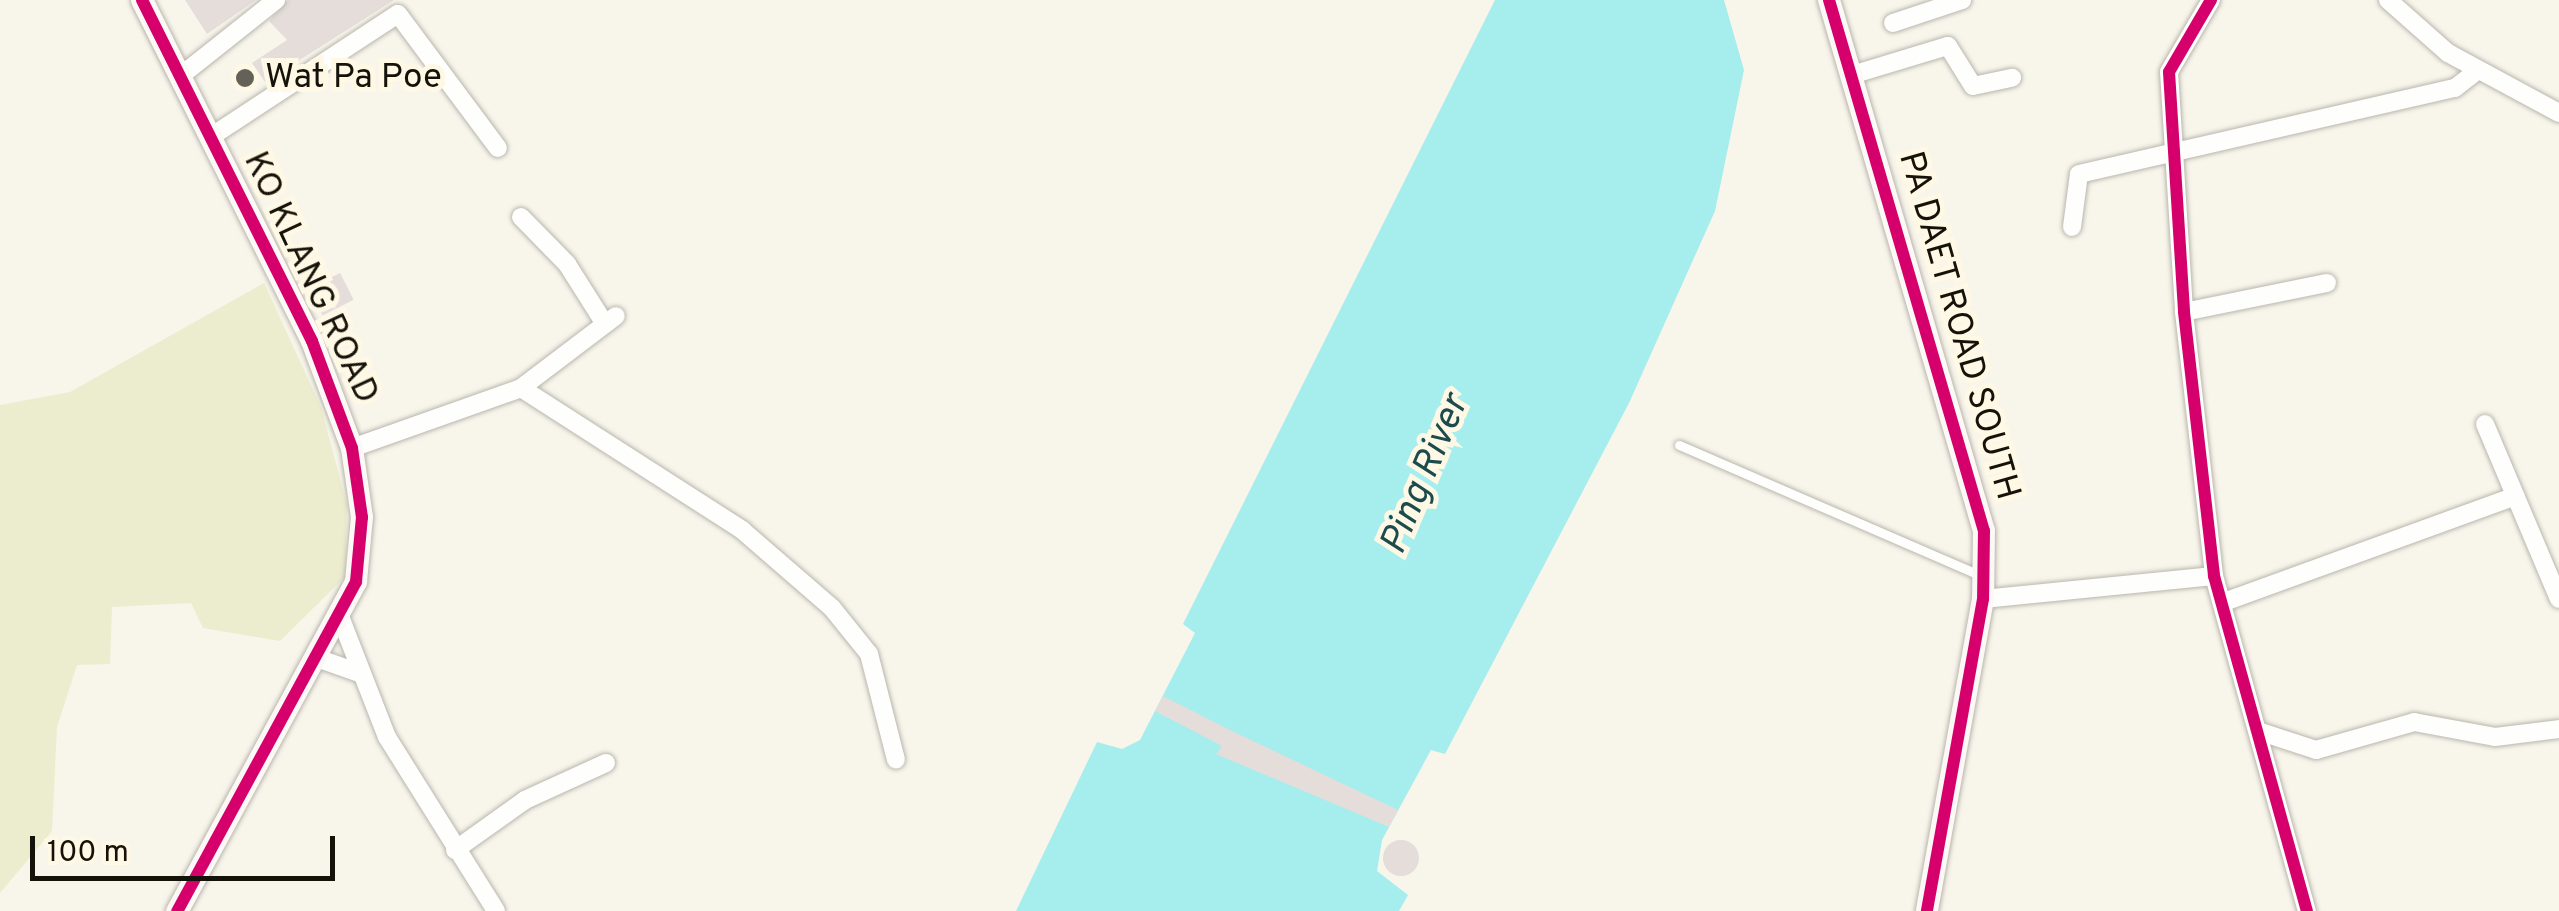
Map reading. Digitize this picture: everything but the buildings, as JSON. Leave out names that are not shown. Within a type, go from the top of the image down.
[{"type":"street","name":"KO KLANG ROAD","points":[[142,0],[183,74],[312,341],[352,448],[363,548],[339,614],[177,911]]},
{"type":"street","points":[[183,74],[276,0]]},
{"type":"street","name":"PA DAET ROAD SOUTH","points":[[1828,0],[1855,74],[1978,492],[1983,588],[1927,911]]},
{"type":"street","points":[[1893,22],[1962,0]]},
{"type":"street","points":[[2211,0],[2169,72],[2184,312],[2214,576],[2228,601],[2307,911]]},
{"type":"street","points":[[2388,0],[2478,71],[2559,113]]},
{"type":"street","points":[[212,136],[398,14],[498,148]]},
{"type":"street","points":[[1855,74],[1948,46],[1973,86],[2012,78]]},
{"type":"street","points":[[2072,227],[2079,174],[2455,88],[2478,71]]},
{"type":"street","points":[[352,448],[521,388],[611,320],[567,264],[521,217]]},
{"type":"street","points":[[2184,312],[2326,283]]},
{"type":"street","points":[[521,388],[742,530],[832,608],[869,654],[896,760]]},
{"type":"street","points":[[2484,424],[2559,598]]},
{"type":"street","points":[[2228,601],[2515,496]]},
{"type":"street","points":[[1983,588],[2214,576]]},
{"type":"street","points":[[339,614],[386,738],[496,911]]},
{"type":"street","points":[[314,657],[362,674]]},
{"type":"street","points":[[2260,732],[2316,750],[2414,722],[2494,737],[2559,728]]},
{"type":"street","points":[[456,850],[525,800],[606,763]]},
{"type":"lane","points":[[1679,445],[1983,588]]},
{"type":"green space","points":[[264,283],[321,407],[347,505],[345,577],[280,641],[203,628],[191,603],[112,607],[110,664],[77,665],[57,727],[52,831],[0,893],[0,405],[70,392]]},
{"type":"water","name":"Ping River","points":[[1495,0],[1724,0],[1744,70],[1715,211],[1629,403],[1445,754],[1431,750],[1382,840],[1377,871],[1408,895],[1399,911],[1016,911],[1097,742],[1122,749],[1140,740],[1195,633],[1183,624]]},
{"type":"cycle path","points":[[142,0],[312,341],[352,448],[362,517],[356,582],[177,911]]},
{"type":"cycle path","points":[[1829,0],[1984,531],[1983,599],[1927,911]]},
{"type":"cycle path","points":[[2211,0],[2169,72],[2184,312],[2214,576],[2307,911]]},
{"type":"place","name":"Wat Pa Poe","points":[[245,78]]}]
